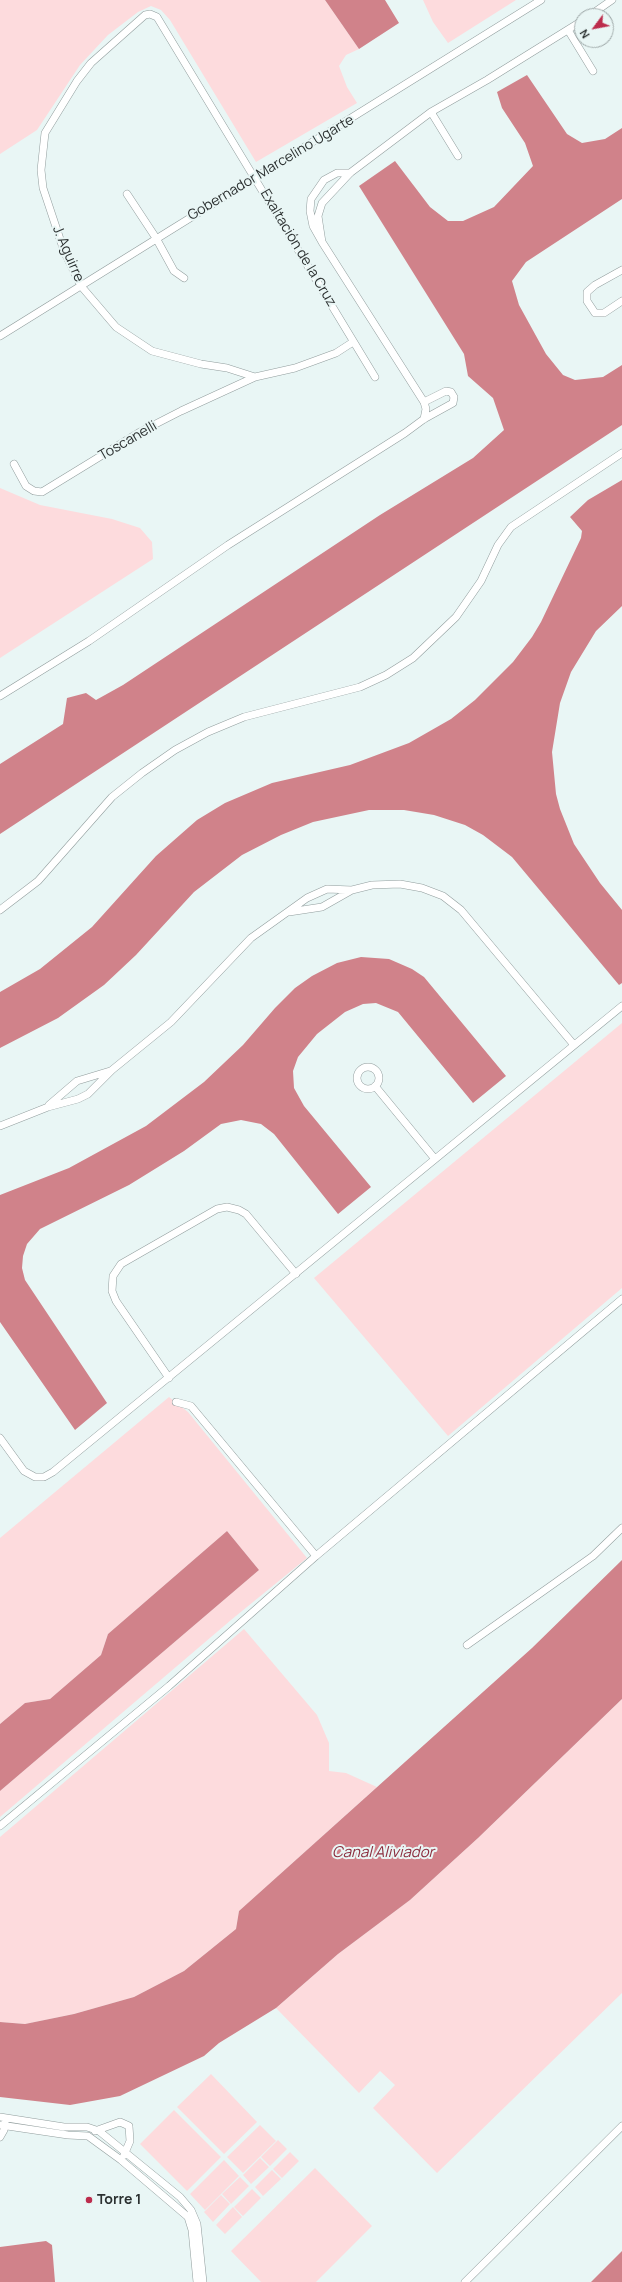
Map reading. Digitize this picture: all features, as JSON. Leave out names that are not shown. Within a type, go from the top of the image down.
[{"type":"street","name":"Gobernador Marcelino Ugarte","points":[[0,336],[541,0]]},
{"type":"street","points":[[600,8],[612,0]]},
{"type":"street","name":"J. Aguirre","points":[[157,17],[145,15],[91,63],[77,81],[45,133],[41,170],[43,188],[64,251],[81,286],[116,327],[152,351],[201,364],[227,368],[255,377]]},
{"type":"street","name":"Exaltación de la Cruz","points":[[157,17],[256,177],[375,377]]},
{"type":"street","points":[[322,242],[318,216],[322,203],[350,173],[431,112],[574,26]]},
{"type":"street","points":[[568,30],[593,71]]},
{"type":"street","points":[[431,112],[458,156]]},
{"type":"street","points":[[350,173],[337,173],[324,180],[311,198],[310,211],[313,226],[424,402],[426,409],[424,419]]},
{"type":"street","points":[[127,194],[156,238],[174,271],[184,278]]},
{"type":"street","points":[[622,270],[595,285],[587,292],[587,301],[595,313],[604,313],[622,301]]},
{"type":"street","points":[[255,377],[295,368],[336,353],[354,342]]},
{"type":"street","name":"Toscanelli","points":[[14,464],[26,486],[34,491],[42,492],[154,425],[255,377]]},
{"type":"street","points":[[0,696],[89,641],[228,545],[405,433],[424,419],[453,402],[454,396],[451,392],[446,391],[424,402]]},
{"type":"street","points":[[0,910],[38,881],[112,797],[142,772],[175,750],[208,732],[244,716],[360,687],[386,675],[413,658],[448,627],[461,611],[481,581],[498,545],[510,527],[622,454]]},
{"type":"street","points":[[289,912],[322,907],[352,890],[372,885],[400,884],[430,890],[452,902],[470,920],[574,1045]]},
{"type":"street","points":[[0,1126],[48,1107],[78,1099],[88,1094],[112,1070],[171,1022],[251,938],[307,898],[320,891],[338,888],[352,890]]},
{"type":"street","points":[[0,1438],[24,1471],[35,1477],[44,1477],[53,1472],[622,1006]]},
{"type":"street","points":[[48,1107],[77,1082],[112,1070]]},
{"type":"street","points":[[375,1086],[435,1159]]},
{"type":"street","points":[[169,1378],[116,1301],[112,1291],[113,1276],[121,1264],[217,1209],[227,1207],[239,1210],[246,1214],[296,1274]]},
{"type":"street","points":[[0,1826],[169,1686],[316,1556],[622,1299]]},
{"type":"street","points":[[176,1402],[191,1406],[316,1556]]},
{"type":"street","points":[[467,1645],[593,1556],[622,1528]]},
{"type":"street","points":[[2,2121],[64,2127],[87,2127],[96,2129],[125,2152],[180,2197],[191,2210],[197,2224],[203,2282]]},
{"type":"street","points":[[0,2137],[2,2121]]},
{"type":"street","points":[[2,2121],[92,2137],[121,2160],[188,2217],[192,2230],[197,2282]]},
{"type":"street","points":[[92,2137],[96,2129],[120,2122],[129,2126],[131,2133],[121,2160]]},
{"type":"street","points":[[465,2282],[622,2126]]},
{"type":"shaded area","points":[[0,0],[325,0],[359,49],[346,55],[339,66],[347,87],[357,103],[256,162],[170,20],[161,10],[151,6],[138,12],[108,35],[80,65],[37,130],[0,154]]},
{"type":"shaded area","points":[[423,0],[516,0],[448,43],[433,22]]},
{"type":"shaded area","points":[[0,488],[40,505],[112,519],[140,528],[152,542],[153,559],[0,658]]},
{"type":"shaded area","points":[[622,1023],[622,1288],[448,1436],[314,1278]]},
{"type":"shaded area","points":[[169,1397],[188,1412],[307,1558],[231,1620],[0,1817],[0,1791],[259,1570],[227,1531],[108,1634],[101,1655],[50,1699],[25,1703],[0,1724],[0,1538]]},
{"type":"shaded area","points":[[244,1629],[317,1715],[329,1743],[329,1771],[346,1773],[377,1787],[239,1911],[236,1929],[184,1971],[134,1997],[74,2014],[25,2024],[0,2022],[0,1837]]},
{"type":"shaded area","points":[[622,1699],[622,1993],[437,2173],[373,2108],[395,2085],[380,2071],[359,2093],[276,2008],[338,1954],[410,1900],[478,1838]]},
{"type":"shaded area","points":[[211,2074],[257,2122],[224,2154],[177,2107]]},
{"type":"shaded area","points":[[174,2110],[221,2157],[187,2191],[140,2144]]},
{"type":"shaded area","points":[[260,2125],[276,2141],[243,2173],[227,2157]]},
{"type":"shaded area","points":[[278,2140],[287,2149],[270,2166],[261,2157]]},
{"type":"shaded area","points":[[290,2152],[299,2161],[282,2178],[273,2169]]},
{"type":"shaded area","points":[[260,2158],[269,2167],[251,2184],[243,2175]]},
{"type":"shaded area","points":[[224,2160],[239,2176],[205,2210],[190,2194]]},
{"type":"shaded area","points":[[315,2168],[372,2226],[316,2282],[261,2282],[231,2251]]},
{"type":"shaded area","points":[[272,2170],[281,2179],[263,2196],[255,2187]]},
{"type":"shaded area","points":[[240,2177],[249,2186],[231,2204],[222,2194]]},
{"type":"shaded area","points":[[252,2189],[261,2198],[243,2216],[234,2207]]},
{"type":"shaded area","points":[[221,2195],[230,2204],[213,2222],[204,2212]]},
{"type":"shaded area","points":[[233,2207],[242,2217],[225,2234],[216,2225]]},
{"type":"water","points":[[325,0],[385,0],[399,23],[359,49]]},
{"type":"water","points":[[527,75],[567,134],[582,143],[605,139],[622,128],[622,199],[526,262],[512,281],[519,305],[546,354],[563,375],[575,380],[603,377],[622,365],[622,425],[0,834],[0,764],[63,724],[67,698],[86,693],[96,700],[123,685],[380,515],[473,458],[504,430],[493,398],[468,376],[464,354],[359,186],[395,161],[430,207],[448,221],[463,221],[494,207],[533,166],[525,143],[502,108],[497,92]]},
{"type":"water","points":[[622,480],[622,606],[596,631],[571,672],[560,703],[552,752],[556,794],[560,809],[574,844],[600,883],[622,910],[622,983],[619,985],[512,857],[483,835],[465,825],[434,815],[404,810],[369,810],[313,822],[281,835],[242,855],[194,892],[136,955],[104,985],[58,1018],[0,1048],[0,992],[40,969],[92,927],[156,856],[197,820],[225,803],[272,783],[350,765],[409,743],[451,719],[475,700],[513,662],[532,637],[541,622],[581,538],[582,531],[570,517],[588,500]]},
{"type":"water","points":[[361,957],[389,959],[412,969],[424,977],[506,1076],[473,1103],[398,1012],[376,1003],[363,1004],[345,1012],[317,1034],[298,1057],[293,1071],[294,1088],[304,1106],[371,1187],[338,1214],[274,1134],[261,1124],[241,1120],[221,1124],[184,1151],[129,1185],[40,1229],[27,1244],[23,1256],[22,1268],[25,1280],[107,1403],[75,1430],[0,1322],[0,1195],[69,1168],[146,1126],[204,1082],[243,1045],[275,1008],[295,988],[312,976],[337,963]]},
{"type":"water","points":[[227,1531],[259,1570],[0,1791],[0,1724],[25,1703],[50,1699],[101,1655],[108,1634]]},
{"type":"water","name":"Canal Aliviador","points":[[622,1560],[622,1699],[478,1838],[410,1900],[338,1954],[276,2008],[219,2043],[204,2056],[120,2096],[70,2105],[0,2097],[0,2022],[25,2024],[74,2014],[134,1997],[184,1971],[236,1929],[239,1911],[532,1648]]},
{"type":"water","points":[[46,2241],[52,2245],[55,2282],[0,2282],[0,2247]]},
{"type":"water","points":[[622,2251],[622,2282],[591,2282]]},
{"type":"place","name":"Torre 1","points":[[89,2200]]}]
